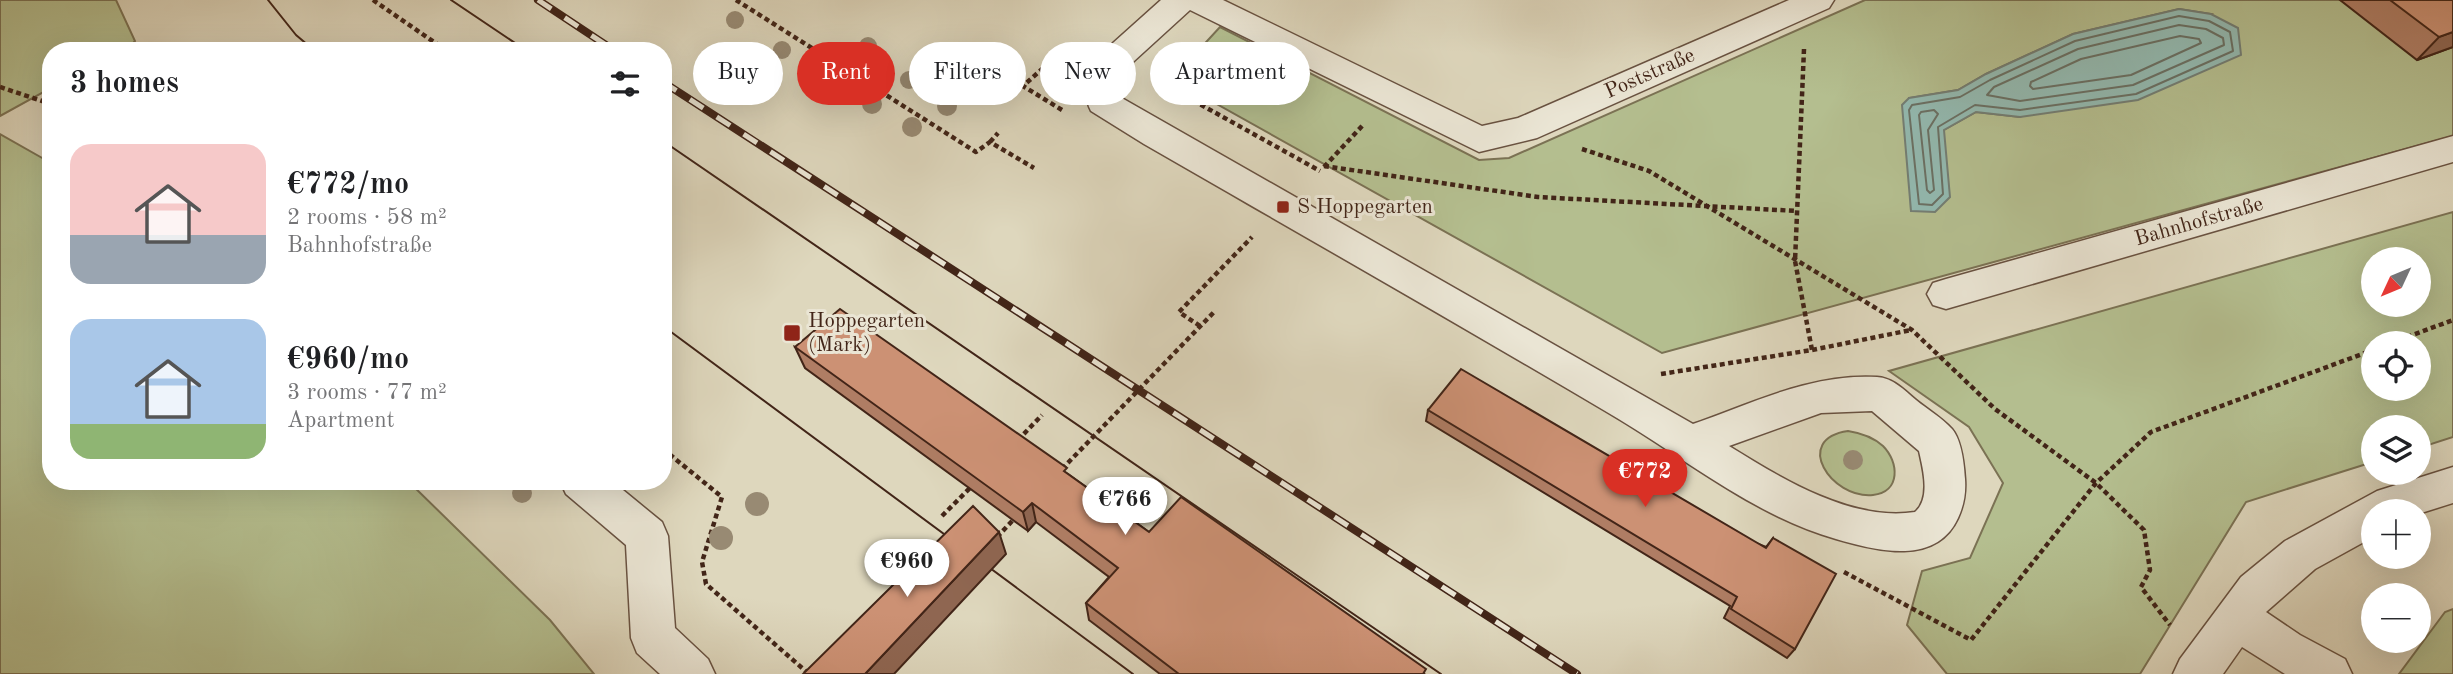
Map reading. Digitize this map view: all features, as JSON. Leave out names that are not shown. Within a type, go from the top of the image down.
[{"type":"street","points":[[1181,0],[1106,68],[1103,102],[1622,401],[1689,443],[1801,508],[1871,528],[1907,534],[1922,531],[1935,522],[1947,489],[1938,442],[1880,394],[1820,396],[1689,443]]},
{"type":"street","points":[[1196,0],[1390,96]]},
{"type":"street","name":"Poststraße","points":[[1390,96],[1479,139],[1525,129],[1818,0]]},
{"type":"street","name":"Bahnhofstraße","points":[[1946,294],[2453,149]]},
{"type":"street","points":[[2408,499],[2453,485]]},
{"type":"street","points":[[592,490],[647,536],[653,638],[692,674]]},
{"type":"street","points":[[2196,674],[2256,591],[2300,555],[2361,522]]},
{"type":"street","points":[[2236,617],[2284,650],[2329,674]]},
{"type":"path","points":[[373,0],[434,42]]},
{"type":"path","points":[[736,0],[976,152],[999,133]]},
{"type":"path","points":[[1786,14],[1804,30],[1795,261],[1812,350]]},
{"type":"path","points":[[0,87],[42,101]]},
{"type":"path","points":[[1283,207],[1390,96]]},
{"type":"path","points":[[1201,105],[1320,171]]},
{"type":"path","points":[[1525,129],[1649,171],[1912,330],[1995,409],[2096,483],[2144,530],[2150,570],[2141,587],[2169,624]]},
{"type":"path","points":[[990,142],[1034,167]]},
{"type":"path","points":[[1324,166],[1538,197],[1797,211]]},
{"type":"path","points":[[1200,326],[1179,312],[1256,233]]},
{"type":"path","points":[[1660,374],[1812,350],[1912,330],[1946,294]]},
{"type":"path","points":[[1056,476],[1215,311]]},
{"type":"path","points":[[2423,331],[2453,320]]},
{"type":"path","points":[[1871,587],[1971,640],[2096,483],[2151,432],[2361,353]]},
{"type":"path","points":[[1013,445],[1042,415]]},
{"type":"path","points":[[672,456],[722,497],[702,562],[706,584],[809,674]]},
{"type":"path","points":[[942,516],[976,482]]},
{"type":"path","points":[[989,544],[1018,515]]},
{"type":"green space","points":[[0,0],[116,0],[134,42],[42,42],[42,93],[0,116]]},
{"type":"green space","points":[[1865,0],[2453,0],[2453,136],[1662,353],[1218,105],[1310,105],[1310,73],[1479,160],[1509,158]],"holes":[[[2179,9],[2211,14],[2020,117],[1976,112],[1944,130],[1911,211],[1909,98],[1958,90],[1986,74],[2073,34]]]},
{"type":"green space","points":[[1220,27],[1249,42],[1206,42]]},
{"type":"green space","points":[[0,134],[42,158],[42,490],[417,490],[550,620],[594,674],[0,674]]},
{"type":"green space","points":[[2453,212],[2453,437],[2431,444],[2431,415],[2361,415],[2361,466],[2246,502],[2140,674],[1947,674],[1907,625],[1922,571],[1970,558],[2003,483],[1969,427],[1889,371]]},
{"type":"green space","points":[[1848,431],[1871,438],[1883,446],[1892,460],[1893,482],[1882,493],[1858,494],[1843,488],[1824,468],[1820,456],[1822,445],[1831,436]]},
{"type":"green space","points":[[2453,609],[2453,674],[2399,674],[2415,653],[2431,653],[2431,631],[2445,612]]},
{"type":"water","points":[[2179,9],[2211,14],[2238,28],[2241,55],[2138,100],[2020,117],[1976,112],[1944,130],[1950,197],[1935,212],[1911,211],[1902,105],[1909,98],[1958,90],[1986,74],[2073,34]]},
{"type":"building","points":[[2390,0],[2453,0],[2453,32],[2439,37]]},
{"type":"building","points":[[840,309],[1067,468],[1064,471],[1149,532],[1181,497],[1426,669],[1423,674],[1179,674],[1086,603],[1118,568],[1032,503],[1023,512],[795,347]]},
{"type":"building","points":[[1461,369],[1766,548],[1773,538],[1836,574],[1795,649],[1731,609],[1737,597],[1428,410]]},
{"type":"building","points":[[973,506],[999,532],[865,674],[803,674]]},
{"type":"tram line","points":[[268,0],[304,42]]},
{"type":"tram line","points":[[451,0],[514,42]]},
{"type":"tram line","points":[[672,147],[1441,674]]},
{"type":"tram line","points":[[672,333],[1133,674]]},
{"type":"railway","points":[[538,0],[601,42]]},
{"type":"railway","points":[[672,88],[1577,674]]},
{"type":"place","name":"S Hoppegarten","points":[[1283,207]]},
{"type":"place","name":"Hoppegarten (Mark)","points":[[792,333]]}]
